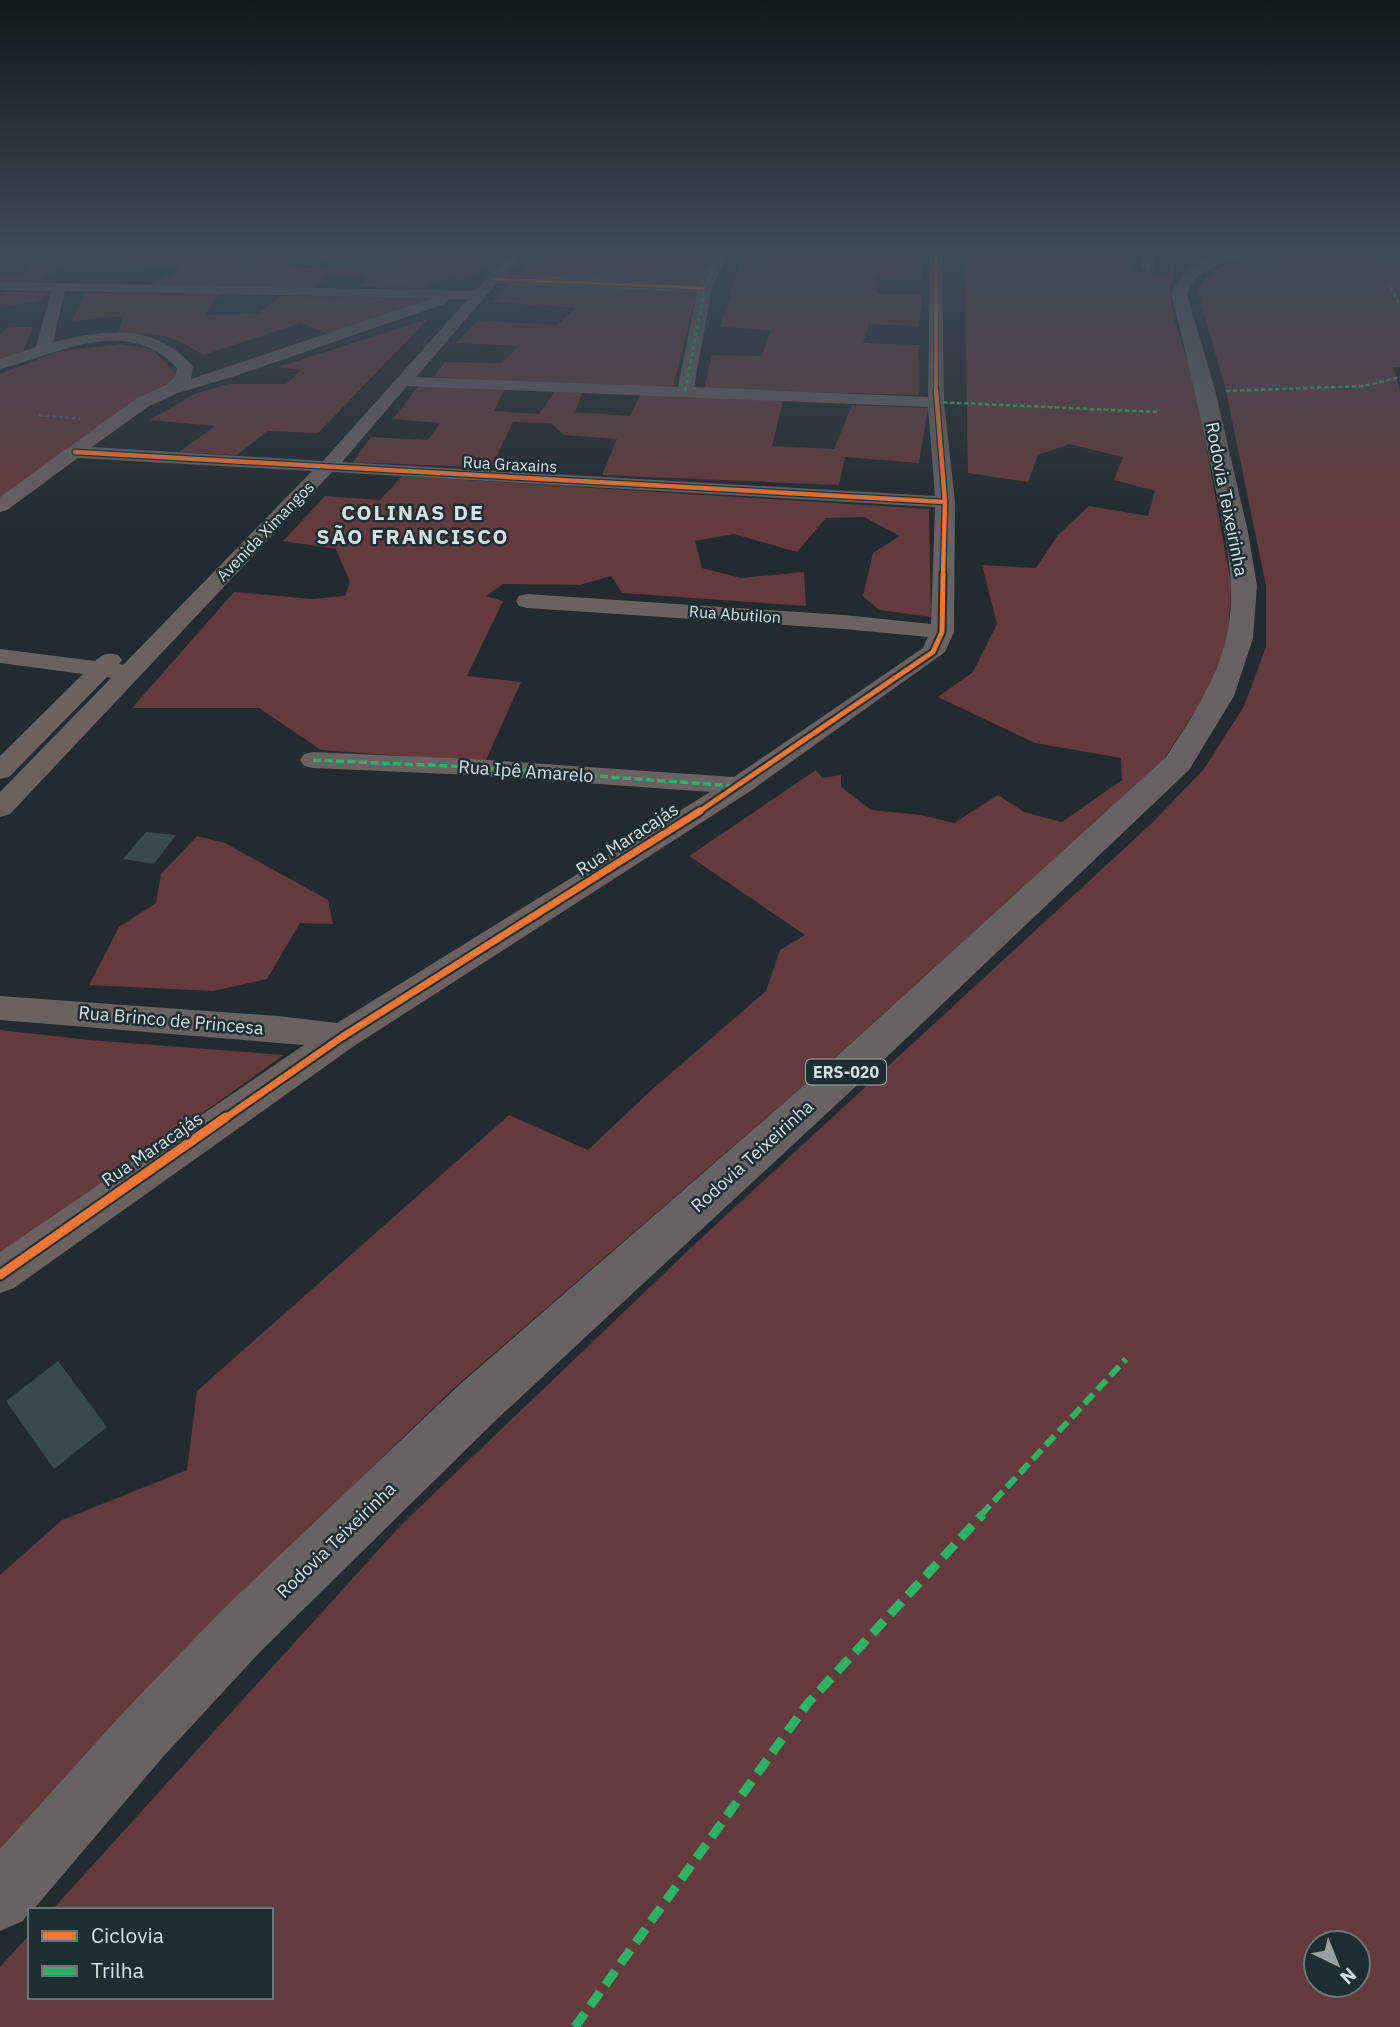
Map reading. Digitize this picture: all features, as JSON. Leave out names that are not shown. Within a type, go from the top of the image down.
[{"type":"main road","name":"Rodovia Teixeirinha","points":[[0,1898],[141,1737],[240,1632],[468,1412],[839,1078],[1178,763],[1220,696],[1240,638],[1244,586],[1236,532],[1192,344]]},
{"type":"street","points":[[0,365],[44,347],[73,344]]},
{"type":"street","points":[[155,344],[169,351],[185,367],[183,378],[172,389]]},
{"type":"street","points":[[0,506],[143,402],[172,389],[316,344]]},
{"type":"street","name":"Avenida Ximangos","points":[[282,485],[421,344]]},
{"type":"street","name":"Avenida Ximangos","points":[[0,808],[327,467],[431,344]]},
{"type":"street","points":[[685,391],[694,344]]},
{"type":"street","points":[[936,344],[936,402],[945,502],[942,632]]},
{"type":"street","points":[[401,381],[936,402]]},
{"type":"street","name":"Rua Graxains","points":[[75,452],[945,502]]},
{"type":"street","name":"Rua Abutilon","points":[[527,601],[844,622],[942,632]]},
{"type":"street","name":"Rua Maracajás","points":[[0,1275],[342,1037],[738,786],[933,652],[942,632]]},
{"type":"street","points":[[0,771],[121,649]]},
{"type":"street","points":[[0,656],[130,673]]},
{"type":"street","name":"Rua Ipê Amarelo","points":[[313,760],[472,767],[738,786]]},
{"type":"street","name":"Rua Brinco de Princesa","points":[[0,1007],[265,1028],[342,1037]]},
{"type":"path","points":[[39,415],[114,423]]},
{"type":"shaded area","points":[[0,344],[26,344],[23,351],[0,360]]},
{"type":"shaded area","points":[[120,344],[153,350],[177,375],[167,388],[0,499],[0,374],[56,352]]},
{"type":"shaded area","points":[[184,344],[238,344],[203,355]]},
{"type":"shaded area","points":[[351,344],[404,344],[318,433],[267,431],[237,455],[179,452],[215,426],[150,420],[194,394],[228,384],[286,384],[301,370],[278,367]]},
{"type":"shaded area","points":[[468,344],[684,344],[673,388],[433,377],[445,362],[502,363],[518,346]]},
{"type":"shaded area","points":[[766,344],[918,345],[919,395],[704,389],[712,355],[762,356]]},
{"type":"shaded area","points":[[966,344],[1182,344],[1196,389],[1231,584],[1228,639],[1206,694],[1164,759],[819,1072],[455,1387],[267,1569],[0,1857],[0,1575],[62,1520],[187,1470],[197,1391],[509,1115],[588,1150],[647,1094],[766,991],[780,950],[805,935],[689,856],[816,770],[822,778],[841,775],[841,787],[871,810],[921,815],[954,823],[998,795],[1024,812],[1062,822],[1122,780],[1121,758],[1035,743],[938,697],[973,672],[997,624],[982,565],[1036,568],[1058,535],[1089,506],[1148,516],[1155,491],[1114,480],[1123,457],[1069,444],[1038,455],[1028,482],[968,473]]},
{"type":"shaded area","points":[[1212,344],[1400,344],[1400,367],[1393,367],[1400,392],[1400,2027],[0,2027],[0,1967],[28,1936],[28,1999],[273,1999],[273,1908],[54,1908],[402,1524],[696,1243],[1152,823],[1204,769],[1244,706],[1266,647],[1266,586],[1226,391]]},
{"type":"shaded area","points":[[419,385],[505,389],[494,411],[539,414],[554,392],[582,393],[575,412],[630,416],[640,395],[783,401],[772,446],[834,449],[852,405],[928,408],[919,463],[845,457],[839,485],[602,475],[617,439],[564,435],[551,423],[513,422],[491,468],[353,462],[371,437],[428,440],[440,423],[393,419]]},
{"type":"shaded area","points":[[402,476],[929,509],[931,617],[879,610],[863,596],[873,553],[900,536],[864,517],[826,518],[797,552],[734,534],[695,541],[702,568],[741,578],[804,572],[806,606],[622,593],[611,576],[580,585],[503,584],[486,596],[503,601],[467,676],[521,682],[485,762],[321,750],[259,708],[132,708],[234,592],[312,599],[345,596],[350,582],[336,549],[283,541],[325,496],[380,500]]},
{"type":"shaded area","points":[[197,836],[225,843],[328,900],[333,924],[300,923],[267,979],[213,991],[89,985],[119,927],[156,903],[161,874]]},
{"type":"shaded area","points":[[0,1030],[89,1040],[284,1055],[0,1257]]},
{"type":"building","points":[[146,832],[176,835],[154,864],[123,859]]},
{"type":"building","points":[[58,1361],[107,1427],[54,1469],[6,1401]]},
{"type":"marked path","points":[[685,391],[694,344]]},
{"type":"marked path","points":[[1226,391],[1364,386],[1400,377]]},
{"type":"marked path","points":[[936,402],[1158,412]]},
{"type":"marked path","points":[[313,760],[472,767],[735,786]]},
{"type":"marked path","points":[[575,2027],[808,1703],[1126,1359]]},
{"type":"cycle path","points":[[0,1275],[342,1037],[739,786],[933,652],[942,632],[945,502],[936,402],[936,344]]},
{"type":"cycle path","points":[[75,452],[945,502]]},
{"type":"district","name":"COLINAS DE SÃO FRANCISCO","points":[[413,524]]}]
